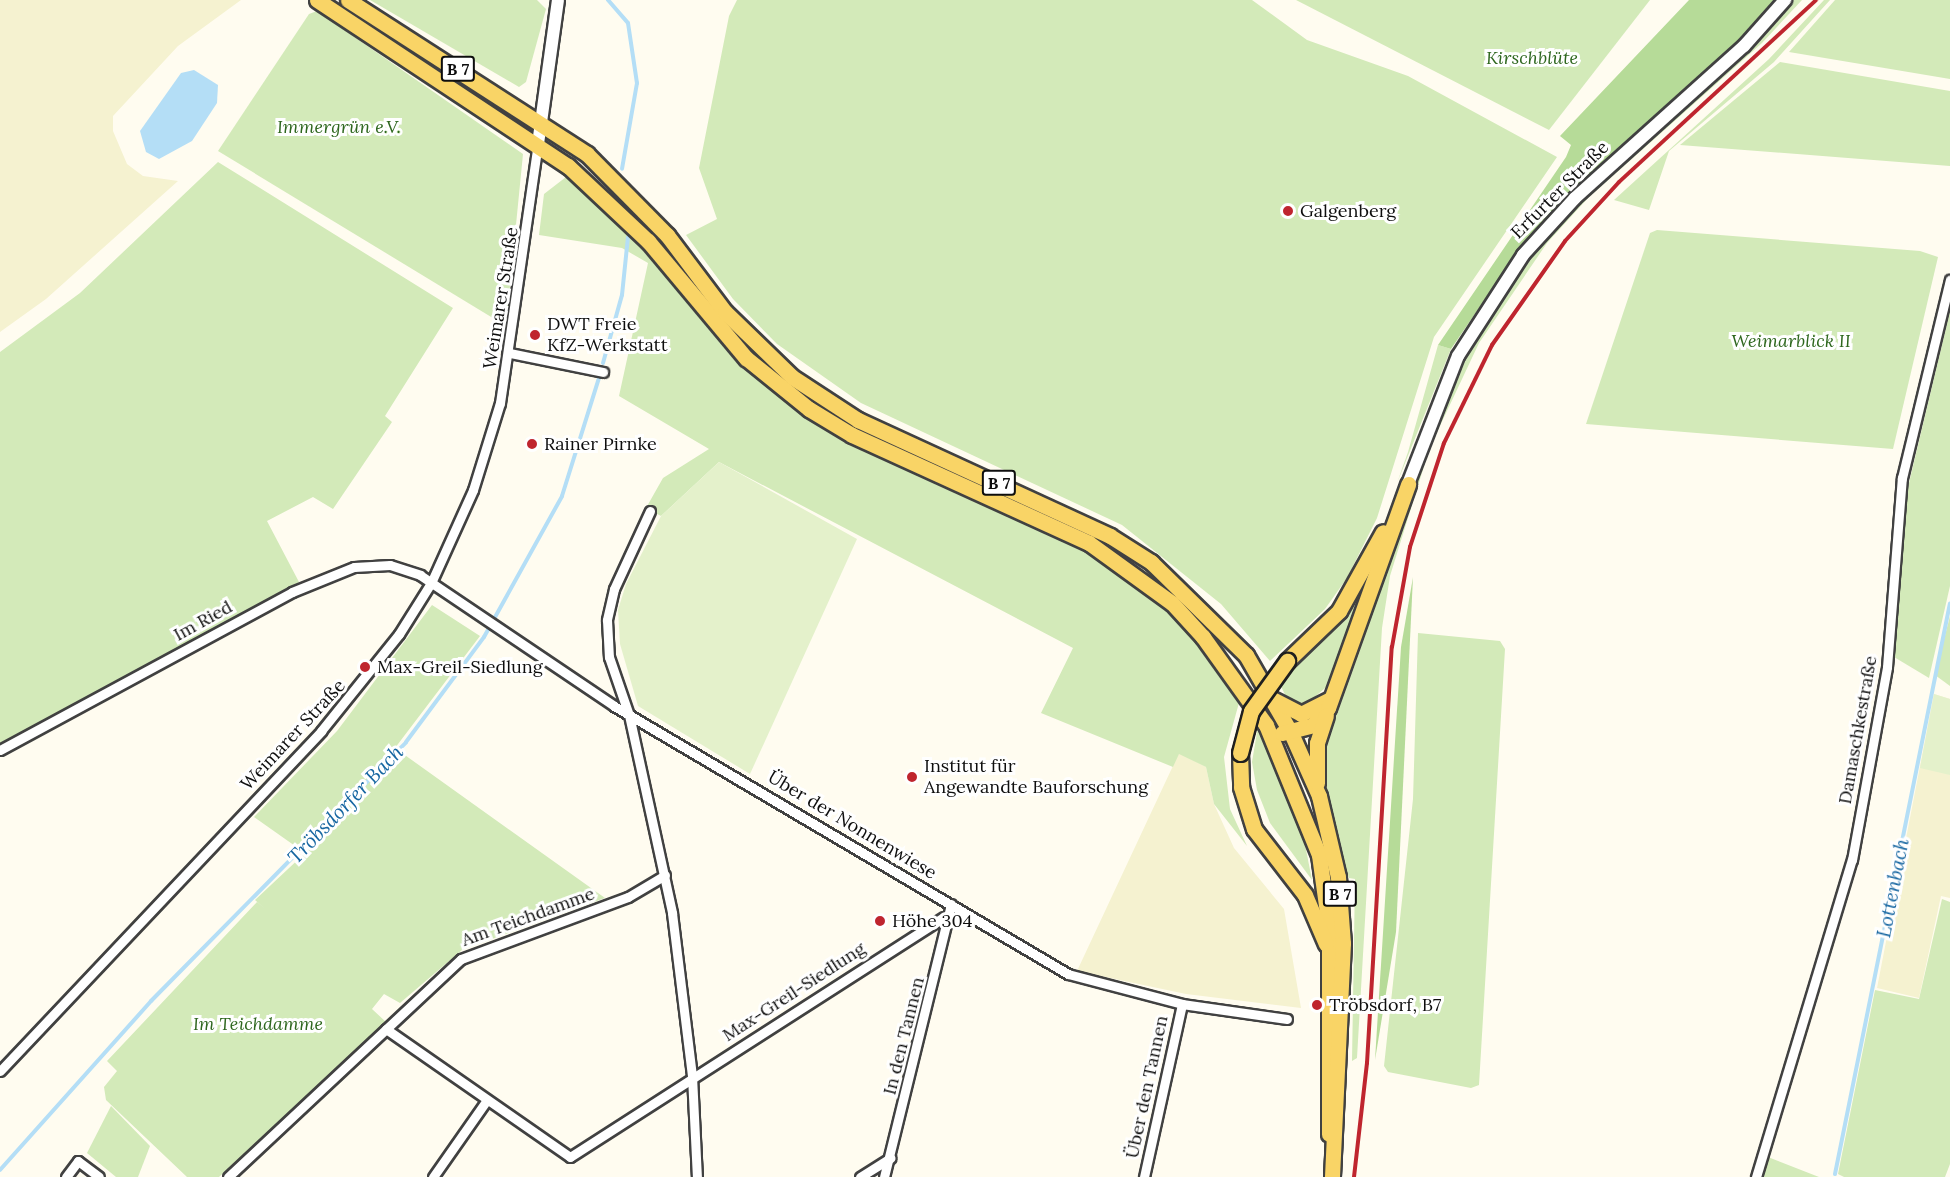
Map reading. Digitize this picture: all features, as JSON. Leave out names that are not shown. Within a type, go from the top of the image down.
[{"type":"main road","name":"B 7","points":[[317,0],[538,144],[640,233],[716,327],[776,384],[852,435],[1089,543],[1146,582],[1203,637],[1266,725],[1319,855],[1329,954],[1325,1092],[1332,1173]]},
{"type":"main road","name":"B 7","points":[[348,0],[542,122],[629,192],[725,312],[792,377],[858,420],[1018,491],[1151,562],[1224,630],[1291,733],[1318,796],[1338,877],[1343,943],[1332,1173]]},
{"type":"main road","name":"B 7","points":[[1329,954],[1305,894],[1254,829],[1241,787],[1240,753],[1251,711],[1287,661],[1346,601],[1408,484]]},
{"type":"main road","points":[[1318,796],[1317,743],[1408,484]]},
{"type":"main road","points":[[1271,699],[1301,714],[1324,705],[1335,693]]},
{"type":"main road","points":[[1266,725],[1291,733],[1318,721],[1335,693]]},
{"type":"street","points":[[538,144],[558,0]]},
{"type":"street","name":"Erfurter Straße","points":[[1408,484],[1458,356],[1523,255],[1589,185],[1744,46],[1785,0]]},
{"type":"street","name":"Weimarer Straße","points":[[0,1071],[321,731],[392,643],[431,583],[473,490],[510,353],[538,144]]},
{"type":"street","name":"Damaschkestraße","points":[[1756,1177],[1852,860],[1887,667],[1898,500],[1950,280]]},
{"type":"street","points":[[510,353],[603,372]]},
{"type":"street","points":[[650,511],[614,589],[607,620],[609,657],[628,715],[665,875],[692,1076],[697,1177]]},
{"type":"street","name":"Im Ried","points":[[0,750],[292,592],[354,567],[390,565],[431,583]]},
{"type":"street","name":"Über der Nonnenwiese","points":[[431,583],[628,715],[1068,974],[1182,1004],[1287,1018]]},
{"type":"street","name":"Am Teichdamme","points":[[232,1176],[461,959],[628,897],[665,875]]},
{"type":"street","name":"In den Tannen","points":[[884,1177],[947,930],[944,917],[951,904]]},
{"type":"street","name":"Max-Greil-Siedlung","points":[[487,1100],[570,1157],[692,1076],[944,917]]},
{"type":"street","name":"Über den Tannen","points":[[1144,1177],[1182,1004]]},
{"type":"street","points":[[386,1029],[487,1100],[433,1177]]},
{"type":"street","points":[[860,1177],[890,1158]]},
{"type":"street","points":[[66,1177],[78,1161],[99,1177]]},
{"type":"shaded area","points":[[0,0],[241,0],[178,46],[113,116],[113,131],[127,164],[143,176],[178,181],[46,299],[0,332]]},
{"type":"shaded area","points":[[1934,694],[1950,699],[1950,898],[1941,896],[1919,998],[1877,988]]},
{"type":"shaded area","points":[[1179,753],[1206,767],[1214,804],[1234,848],[1284,909],[1301,1008],[1186,994],[1077,971]]},
{"type":"green space","points":[[370,0],[537,0],[546,9],[526,82],[519,87]]},
{"type":"green space","points":[[737,0],[1252,0],[1307,40],[1408,76],[1557,157],[1434,337],[1377,518],[1347,578],[1325,609],[1270,661],[1221,604],[1122,525],[861,403],[777,344],[733,299],[686,235],[717,219],[699,168],[729,16]]},
{"type":"green space","name":"Kirschblüte","points":[[1296,0],[1650,0],[1549,130]]},
{"type":"green space","points":[[1689,0],[1778,0],[1726,56],[1553,211],[1515,255],[1451,349],[1438,345],[1566,157],[1571,145],[1560,136]]},
{"type":"green space","points":[[1791,0],[1802,0],[1762,43],[1588,198],[1547,243],[1479,343],[1430,447],[1390,576],[1382,628],[1357,1058],[1352,1061],[1355,879],[1349,878],[1340,853],[1320,755],[1459,365],[1520,267],[1561,220],[1750,49]]},
{"type":"green space","points":[[1824,0],[1830,0],[1774,62],[1669,151],[1649,210],[1614,200],[1769,59]]},
{"type":"green space","points":[[1835,0],[1950,0],[1950,79],[1789,52]]},
{"type":"green space","name":"Immergrün e.V.","points":[[317,11],[523,154],[506,326],[218,151],[309,14]]},
{"type":"green space","points":[[1780,62],[1950,91],[1950,166],[1680,145]]},
{"type":"green space","points":[[218,162],[453,308],[385,416],[392,422],[333,509],[313,497],[267,521],[299,582],[0,748],[0,352],[80,293]]},
{"type":"green space","points":[[566,177],[644,243],[743,362],[810,415],[1096,557],[1172,612],[1242,692],[1224,757],[1230,809],[1247,846],[1214,804],[1206,767],[1179,754],[1173,767],[1041,713],[1073,648],[719,462],[661,516],[646,508],[663,478],[709,449],[619,396],[648,263],[622,248],[539,235],[544,194]]},
{"type":"green space","name":"Weimarblick II","points":[[1657,230],[1920,251],[1938,257],[1893,449],[1586,424],[1650,233]]},
{"type":"green space","points":[[1950,311],[1950,586],[1929,678],[1894,657],[1904,504]]},
{"type":"green space","points":[[1438,345],[1451,349],[1397,483],[1408,452]]},
{"type":"green space","points":[[719,462],[857,539],[750,774],[638,706],[620,644],[618,610],[626,584],[661,516]]},
{"type":"green space","points":[[1413,577],[1396,932],[1375,1060],[1401,647]]},
{"type":"green space","points":[[1357,592],[1364,595],[1331,683],[1303,707],[1288,701],[1278,680],[1323,638]]},
{"type":"green space","name":"Im Teichdamme","points":[[432,605],[480,636],[395,748],[605,898],[462,950],[400,1003],[384,994],[372,1009],[386,1022],[219,1177],[187,1177],[106,1100],[104,1087],[117,1071],[107,1061],[257,902],[264,908],[255,900],[305,853],[254,817],[337,731]]},
{"type":"green space","points":[[1950,616],[1950,686],[1935,675]]},
{"type":"green space","points":[[1418,633],[1500,641],[1505,649],[1479,1085],[1471,1088],[1388,1072],[1384,1066],[1413,799]]},
{"type":"green space","points":[[1934,694],[1950,699],[1950,775],[1920,768]]},
{"type":"green space","points":[[1258,726],[1300,819],[1312,880],[1270,823],[1257,790],[1252,762]]},
{"type":"green space","points":[[1942,899],[1950,902],[1950,1164],[1945,1177],[1844,1177],[1838,1174],[1875,990],[1919,999]]},
{"type":"green space","points":[[111,1106],[150,1146],[138,1177],[116,1177],[87,1153]]},
{"type":"green space","points":[[1768,1157],[1819,1177],[1762,1177]]},
{"type":"water","points":[[194,70],[218,85],[217,103],[192,141],[159,159],[146,152],[140,131],[181,73]]},
{"type":"waterway","name":"Tröbsdorfer Bach","points":[[608,0],[628,23],[637,83],[622,169]]},
{"type":"waterway","name":"Tröbsdorfer Bach","points":[[603,363],[622,295],[628,237]]},
{"type":"waterway","name":"Tröbsdorfer Bach","points":[[0,1170],[151,1001],[406,742],[484,637],[562,496],[599,378]]},
{"type":"waterway","name":"Lottenbach","points":[[1835,1174],[1950,603]]},
{"type":"railway","points":[[1354,1177],[1367,1063],[1392,647],[1410,547],[1444,443],[1492,345],[1565,241],[1619,182],[1816,0]]},
{"type":"place","name":"Galgenberg","points":[[1288,211]]},
{"type":"place","name":"DWT Freie KfZ-Werkstatt","points":[[535,335]]},
{"type":"place","name":"Rainer Pirnke","points":[[532,444]]},
{"type":"place","name":"Max-Greil-Siedlung","points":[[365,667]]},
{"type":"place","name":"Institut für Angewandte Bauforschung","points":[[912,777]]},
{"type":"place","name":"Höhe 304","points":[[880,921]]},
{"type":"place","name":"Tröbsdorf, B7","points":[[1317,1005]]}]
